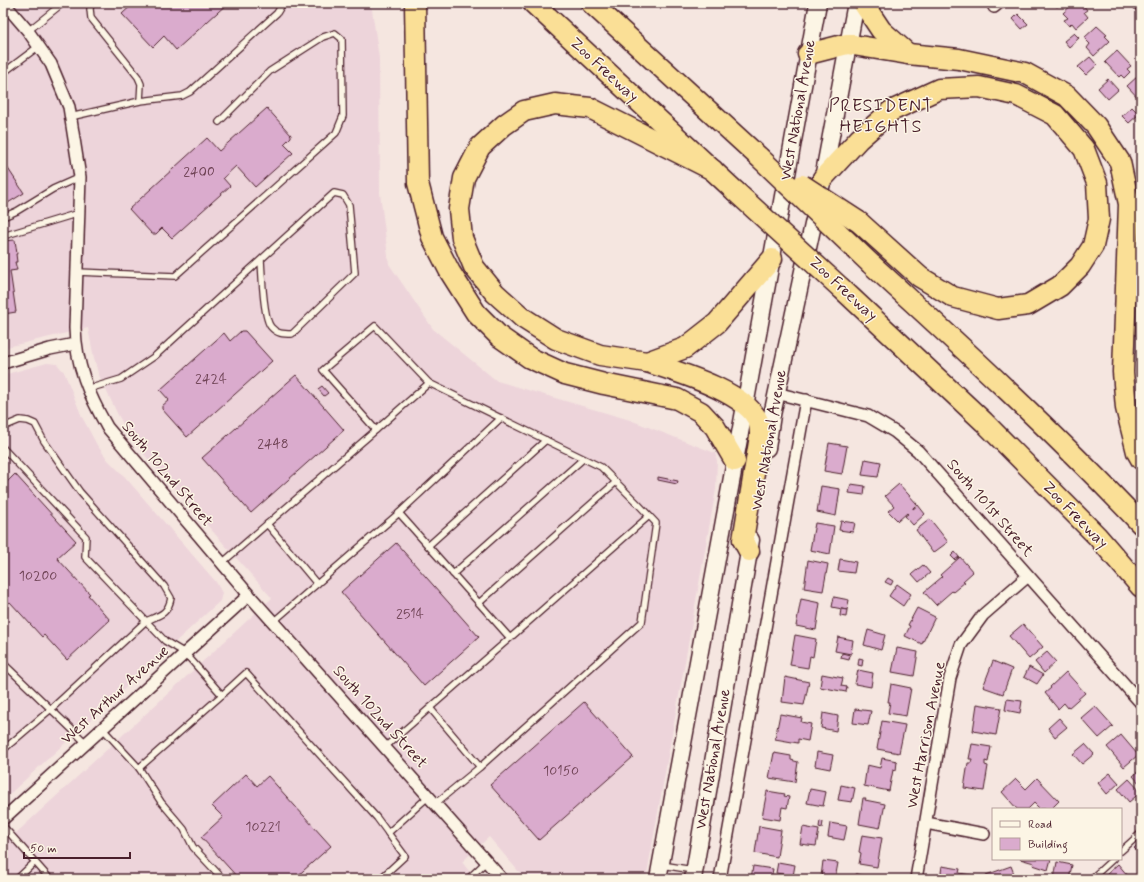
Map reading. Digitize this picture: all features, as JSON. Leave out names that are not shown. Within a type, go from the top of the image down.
[{"type":"highway","points":[[415,3],[418,184],[432,237],[450,272],[476,313],[500,337],[530,358],[566,374],[604,384],[677,399],[701,412],[715,427],[735,461]]},
{"type":"highway","name":"Zoo Freeway","points":[[533,3],[735,191],[842,288],[984,422],[1097,536],[1141,587]]},
{"type":"highway","points":[[591,3],[989,372],[1141,524]]},
{"type":"highway","points":[[863,3],[881,30],[908,54]]},
{"type":"highway","points":[[808,54],[847,44],[908,54],[959,59],[1025,73],[1067,96],[1096,126],[1120,162],[1129,204],[1123,372],[1126,408],[1137,452],[1141,459]]},
{"type":"highway","points":[[752,151],[858,222],[920,277],[953,297],[998,309],[1028,305],[1060,286],[1080,266],[1093,246],[1099,220],[1097,183],[1084,149],[1055,115],[1016,95],[979,86],[939,89],[891,111],[859,139],[823,178]]},
{"type":"highway","points":[[713,170],[590,108],[555,104],[524,110],[504,125],[480,147],[464,178],[459,210],[462,238],[474,267],[495,293],[523,318],[556,339],[600,355],[647,362],[695,377],[722,389],[753,413],[759,423],[760,436],[743,540],[749,552]]},
{"type":"highway","points":[[647,362],[685,348],[717,322],[772,259]]},
{"type":"main road","name":"West National Avenue","points":[[659,872],[818,3]]},
{"type":"main road","name":"West National Avenue","points":[[693,875],[776,393],[823,178],[847,44],[856,3]]},
{"type":"street","points":[[1138,3],[1141,6]]},
{"type":"street","name":"South 102nd Street","points":[[5,7],[28,31],[51,64],[69,107],[80,177],[75,344],[81,371],[92,399],[107,427],[249,595],[488,861],[502,879]]},
{"type":"street","points":[[3,363],[50,349],[75,344]]},
{"type":"street","name":"South 101st Street","points":[[776,393],[868,416],[895,432],[918,451],[1141,703]]},
{"type":"street","points":[[720,879],[806,400]]},
{"type":"street","name":"West Harrison Avenue","points":[[916,879],[950,678],[961,645],[983,615],[1028,576]]},
{"type":"street","name":"West Arthur Avenue","points":[[3,819],[249,595]]},
{"type":"street","points":[[926,823],[984,834]]},
{"type":"lane","points":[[28,31],[63,3]]},
{"type":"lane","points":[[92,3],[90,9],[92,18],[138,77],[141,84],[140,101]]},
{"type":"lane","points":[[70,117],[140,101],[182,96],[190,92],[277,13],[283,3]]},
{"type":"lane","points":[[77,272],[175,276],[336,133],[343,116],[342,39],[334,33],[323,37],[270,71],[219,122]]},
{"type":"lane","points":[[3,73],[39,46]]},
{"type":"lane","points":[[3,217],[53,189],[80,177]]},
{"type":"lane","points":[[88,389],[121,379],[155,356],[334,193],[343,195],[349,205],[355,273],[292,334],[280,334],[270,327],[266,313],[261,260]]},
{"type":"lane","points":[[3,236],[79,213]]},
{"type":"lane","points":[[376,430],[323,370],[375,326],[429,383],[600,467],[656,523],[642,622],[480,767],[388,833]]},
{"type":"lane","points":[[222,563],[429,383]]},
{"type":"lane","points":[[273,622],[399,513],[501,418]]},
{"type":"lane","points":[[3,427],[20,420],[28,420],[34,424],[44,441],[80,492],[164,586],[171,598],[169,607],[161,614],[146,621],[3,750]]},
{"type":"lane","points":[[428,546],[546,440]]},
{"type":"lane","points":[[3,448],[86,537],[85,557],[165,641],[185,653],[222,695]]},
{"type":"lane","points":[[454,574],[584,459]]},
{"type":"lane","points":[[479,603],[616,482]]},
{"type":"lane","points":[[399,513],[510,638]]},
{"type":"lane","points":[[385,747],[649,516]]},
{"type":"lane","points":[[267,524],[317,584]]},
{"type":"lane","points":[[3,663],[86,743]]},
{"type":"lane","points":[[139,768],[246,673],[377,818],[405,856],[380,879]]},
{"type":"lane","points":[[430,708],[480,767]]},
{"type":"lane","points":[[102,728],[139,768],[161,802],[184,829],[193,846],[222,879]]},
{"type":"lane","points":[[3,826],[50,879]]},
{"type":"lane","points":[[1122,850],[1141,833]]},
{"type":"lane","points":[[1092,879],[1112,860]]},
{"type":"lane","points":[[468,879],[488,861]]},
{"type":"lane","points":[[17,879],[35,862]]},
{"type":"lane","points":[[659,872],[693,875]]},
{"type":"shaded area","points":[[3,3],[371,3],[379,58],[380,193],[389,264],[433,329],[497,381],[630,420],[715,453],[717,461],[716,489],[646,879],[525,879],[489,837],[462,862],[475,879],[3,879],[3,845],[272,598],[143,453],[131,437],[118,415],[98,373],[88,328],[3,348]]},
{"type":"shaded area","points":[[47,363],[57,364],[64,372],[82,417],[97,445],[108,460],[125,477],[216,582],[222,593],[220,601],[3,800],[3,375]]},
{"type":"building","points":[[134,3],[228,3],[176,50],[164,36],[153,47],[122,14]]},
{"type":"building","points":[[1053,3],[1066,3],[1062,7],[1060,4],[1057,7]]},
{"type":"building","points":[[1074,3],[1081,7],[1083,5],[1087,10],[1084,12],[1088,17],[1076,28],[1072,23],[1069,26],[1064,20],[1068,18],[1063,13]]},
{"type":"building","points":[[1018,14],[1028,24],[1022,29],[1013,19]]},
{"type":"building","points":[[1097,26],[1107,35],[1105,36],[1110,41],[1094,56],[1087,48],[1090,44],[1084,38]]},
{"type":"building","points":[[1074,33],[1079,38],[1069,47],[1064,41]]},
{"type":"building","points":[[1117,51],[1131,66],[1127,69],[1130,72],[1124,78],[1121,75],[1119,77],[1105,62]]},
{"type":"building","points":[[1090,57],[1097,65],[1086,75],[1078,67]]},
{"type":"building","points":[[1139,75],[1141,77],[1141,101],[1127,86]]},
{"type":"building","points":[[1108,79],[1118,90],[1108,99],[1098,88]]},
{"type":"building","points":[[1132,107],[1139,114],[1129,123],[1122,116]]},
{"type":"building","points":[[267,108],[291,135],[291,137],[284,144],[293,153],[255,187],[236,166],[223,178],[230,186],[172,238],[162,228],[156,234],[152,234],[129,209],[207,138],[219,151]]},
{"type":"building","points":[[3,161],[24,193],[3,206]]},
{"type":"building","points":[[15,240],[17,262],[15,262],[17,270],[10,271],[16,312],[3,315],[3,241]]},
{"type":"building","points":[[241,331],[245,331],[272,361],[187,437],[162,409],[162,406],[169,400],[160,390],[224,333],[230,341]]},
{"type":"building","points":[[296,375],[344,430],[251,513],[202,458]]},
{"type":"building","points":[[322,386],[328,393],[324,396],[318,389]]},
{"type":"building","points":[[829,443],[847,446],[842,474],[824,471]]},
{"type":"building","points":[[865,459],[881,462],[878,477],[862,475]]},
{"type":"building","points":[[15,474],[76,541],[57,558],[90,594],[88,595],[110,620],[67,660],[44,635],[42,637],[10,602],[3,608],[3,486]]},
{"type":"building","points":[[658,477],[678,481],[677,484],[658,480]]},
{"type":"building","points":[[851,484],[865,486],[864,495],[849,493]]},
{"type":"building","points":[[899,484],[917,504],[913,509],[918,505],[925,514],[913,525],[905,516],[908,514],[907,513],[898,521],[888,511],[894,506],[885,496]]},
{"type":"building","points":[[821,486],[840,489],[836,516],[817,512]]},
{"type":"building","points":[[930,519],[948,542],[933,553],[916,530]]},
{"type":"building","points":[[841,521],[855,523],[853,532],[839,530]]},
{"type":"building","points":[[815,523],[834,526],[830,554],[810,550]]},
{"type":"building","points":[[396,543],[479,637],[424,686],[341,592]]},
{"type":"building","points":[[955,552],[959,557],[955,560],[951,556]]},
{"type":"building","points":[[960,557],[973,572],[963,581],[965,582],[936,605],[924,592],[942,577],[940,575]]},
{"type":"building","points":[[840,559],[856,562],[854,573],[838,571]]},
{"type":"building","points":[[808,560],[828,564],[823,591],[804,588]]},
{"type":"building","points":[[923,565],[930,573],[919,582],[912,574]]},
{"type":"building","points":[[888,578],[893,581],[891,585],[885,582]]},
{"type":"building","points":[[897,584],[911,594],[903,606],[889,596]]},
{"type":"building","points":[[834,597],[849,600],[847,610],[832,607]]},
{"type":"building","points":[[801,599],[820,603],[816,630],[796,626]]},
{"type":"building","points":[[917,608],[935,617],[922,644],[905,636],[910,626],[908,625]]},
{"type":"building","points":[[841,609],[847,610],[846,617],[840,616]]},
{"type":"building","points":[[1023,624],[1043,647],[1029,659],[1009,636]]},
{"type":"building","points":[[868,630],[885,635],[881,650],[864,645]]},
{"type":"building","points":[[795,635],[816,639],[813,657],[810,656],[808,668],[790,665]]},
{"type":"building","points":[[838,637],[853,640],[851,654],[835,651]]},
{"type":"building","points":[[897,648],[918,652],[914,676],[892,672]]},
{"type":"building","points":[[1047,652],[1056,662],[1044,673],[1035,662]]},
{"type":"building","points":[[842,653],[850,655],[849,660],[841,658]]},
{"type":"building","points":[[859,658],[863,659],[862,666],[858,665]]},
{"type":"building","points":[[993,661],[1012,669],[1003,694],[983,687]]},
{"type":"building","points":[[1029,667],[1043,675],[1037,684],[1024,677]]},
{"type":"building","points":[[858,670],[873,673],[871,687],[855,684]]},
{"type":"building","points":[[1066,672],[1085,693],[1068,708],[1064,703],[1058,709],[1045,693]]},
{"type":"building","points":[[822,674],[843,678],[841,686],[847,687],[846,692],[820,687]]},
{"type":"building","points":[[785,677],[809,682],[804,705],[782,702]]},
{"type":"building","points":[[891,684],[911,688],[906,716],[888,713]]},
{"type":"building","points":[[1007,699],[1022,701],[1020,713],[1005,710]]},
{"type":"building","points":[[584,702],[633,757],[539,840],[490,785]]},
{"type":"building","points":[[977,704],[1001,708],[996,735],[973,731]]},
{"type":"building","points":[[1095,706],[1113,726],[1099,738],[1081,718]]},
{"type":"building","points":[[855,709],[871,711],[868,725],[853,723]]},
{"type":"building","points":[[823,713],[838,716],[836,731],[821,728]]},
{"type":"building","points":[[780,714],[802,718],[801,722],[811,724],[808,741],[798,739],[798,743],[775,739]]},
{"type":"building","points":[[1059,718],[1067,727],[1055,737],[1048,728]]},
{"type":"building","points":[[882,721],[905,725],[899,753],[877,749]]},
{"type":"building","points":[[1121,735],[1138,755],[1124,767],[1107,747]]},
{"type":"building","points":[[972,744],[991,747],[988,762],[985,761],[985,765],[988,766],[984,791],[964,788],[968,763],[971,763],[972,759],[969,759]]},
{"type":"building","points":[[1085,744],[1094,754],[1082,764],[1073,754]]},
{"type":"building","points":[[817,752],[833,755],[830,769],[815,766]]},
{"type":"building","points":[[774,753],[791,756],[791,760],[798,762],[795,782],[769,778]]},
{"type":"building","points":[[882,758],[897,761],[896,771],[893,770],[889,791],[864,786],[867,765],[880,768]]},
{"type":"building","points":[[1141,769],[1141,785],[1133,776]]},
{"type":"building","points":[[1110,773],[1119,783],[1107,794],[1098,783]]},
{"type":"building","points":[[246,774],[257,786],[268,776],[331,846],[294,879],[239,879],[201,837],[223,817],[212,806]]},
{"type":"building","points":[[1037,778],[1059,801],[1052,808],[1039,808],[1034,803],[1029,808],[1016,808],[1002,792],[1016,779],[1026,789]]},
{"type":"building","points":[[1129,779],[1141,792],[1129,802],[1118,789]]},
{"type":"building","points":[[841,785],[855,788],[852,802],[838,800]]},
{"type":"building","points":[[810,789],[826,792],[823,806],[807,803]]},
{"type":"building","points":[[767,791],[785,794],[784,796],[789,797],[787,808],[782,807],[780,820],[762,817]]},
{"type":"building","points":[[863,798],[866,798],[865,800],[885,804],[880,828],[859,824]]},
{"type":"building","points":[[820,821],[823,822],[822,828],[819,827]]},
{"type":"building","points":[[830,823],[847,826],[844,840],[828,837]]},
{"type":"building","points":[[759,826],[781,830],[777,857],[755,853]]},
{"type":"building","points":[[803,827],[819,830],[816,846],[800,844]]},
{"type":"building","points":[[862,835],[882,838],[877,867],[859,864],[861,853],[859,852]]},
{"type":"building","points":[[1141,842],[1141,855],[1134,848]]},
{"type":"building","points":[[1024,860],[1051,860],[1048,870],[1033,865],[1034,863]]},
{"type":"building","points":[[823,861],[838,863],[835,879],[821,877]]},
{"type":"building","points":[[778,862],[795,865],[793,876],[776,873]]},
{"type":"building","points":[[1057,862],[1072,865],[1069,879],[1054,879]]},
{"type":"building","points":[[1118,864],[1128,876],[1125,879],[1110,879],[1106,875]]},
{"type":"building","points":[[753,866],[773,869],[771,879],[751,879]]},
{"type":"building","points":[[942,866],[960,869],[959,873],[971,875],[971,879],[940,879]]},
{"type":"building","points":[[1011,866],[1016,879],[987,879],[986,875]]},
{"type":"building","points":[[856,874],[879,879],[855,879]]},
{"type":"district","name":"PRESIDENT HEIGHTS","points":[[881,116]]}]
